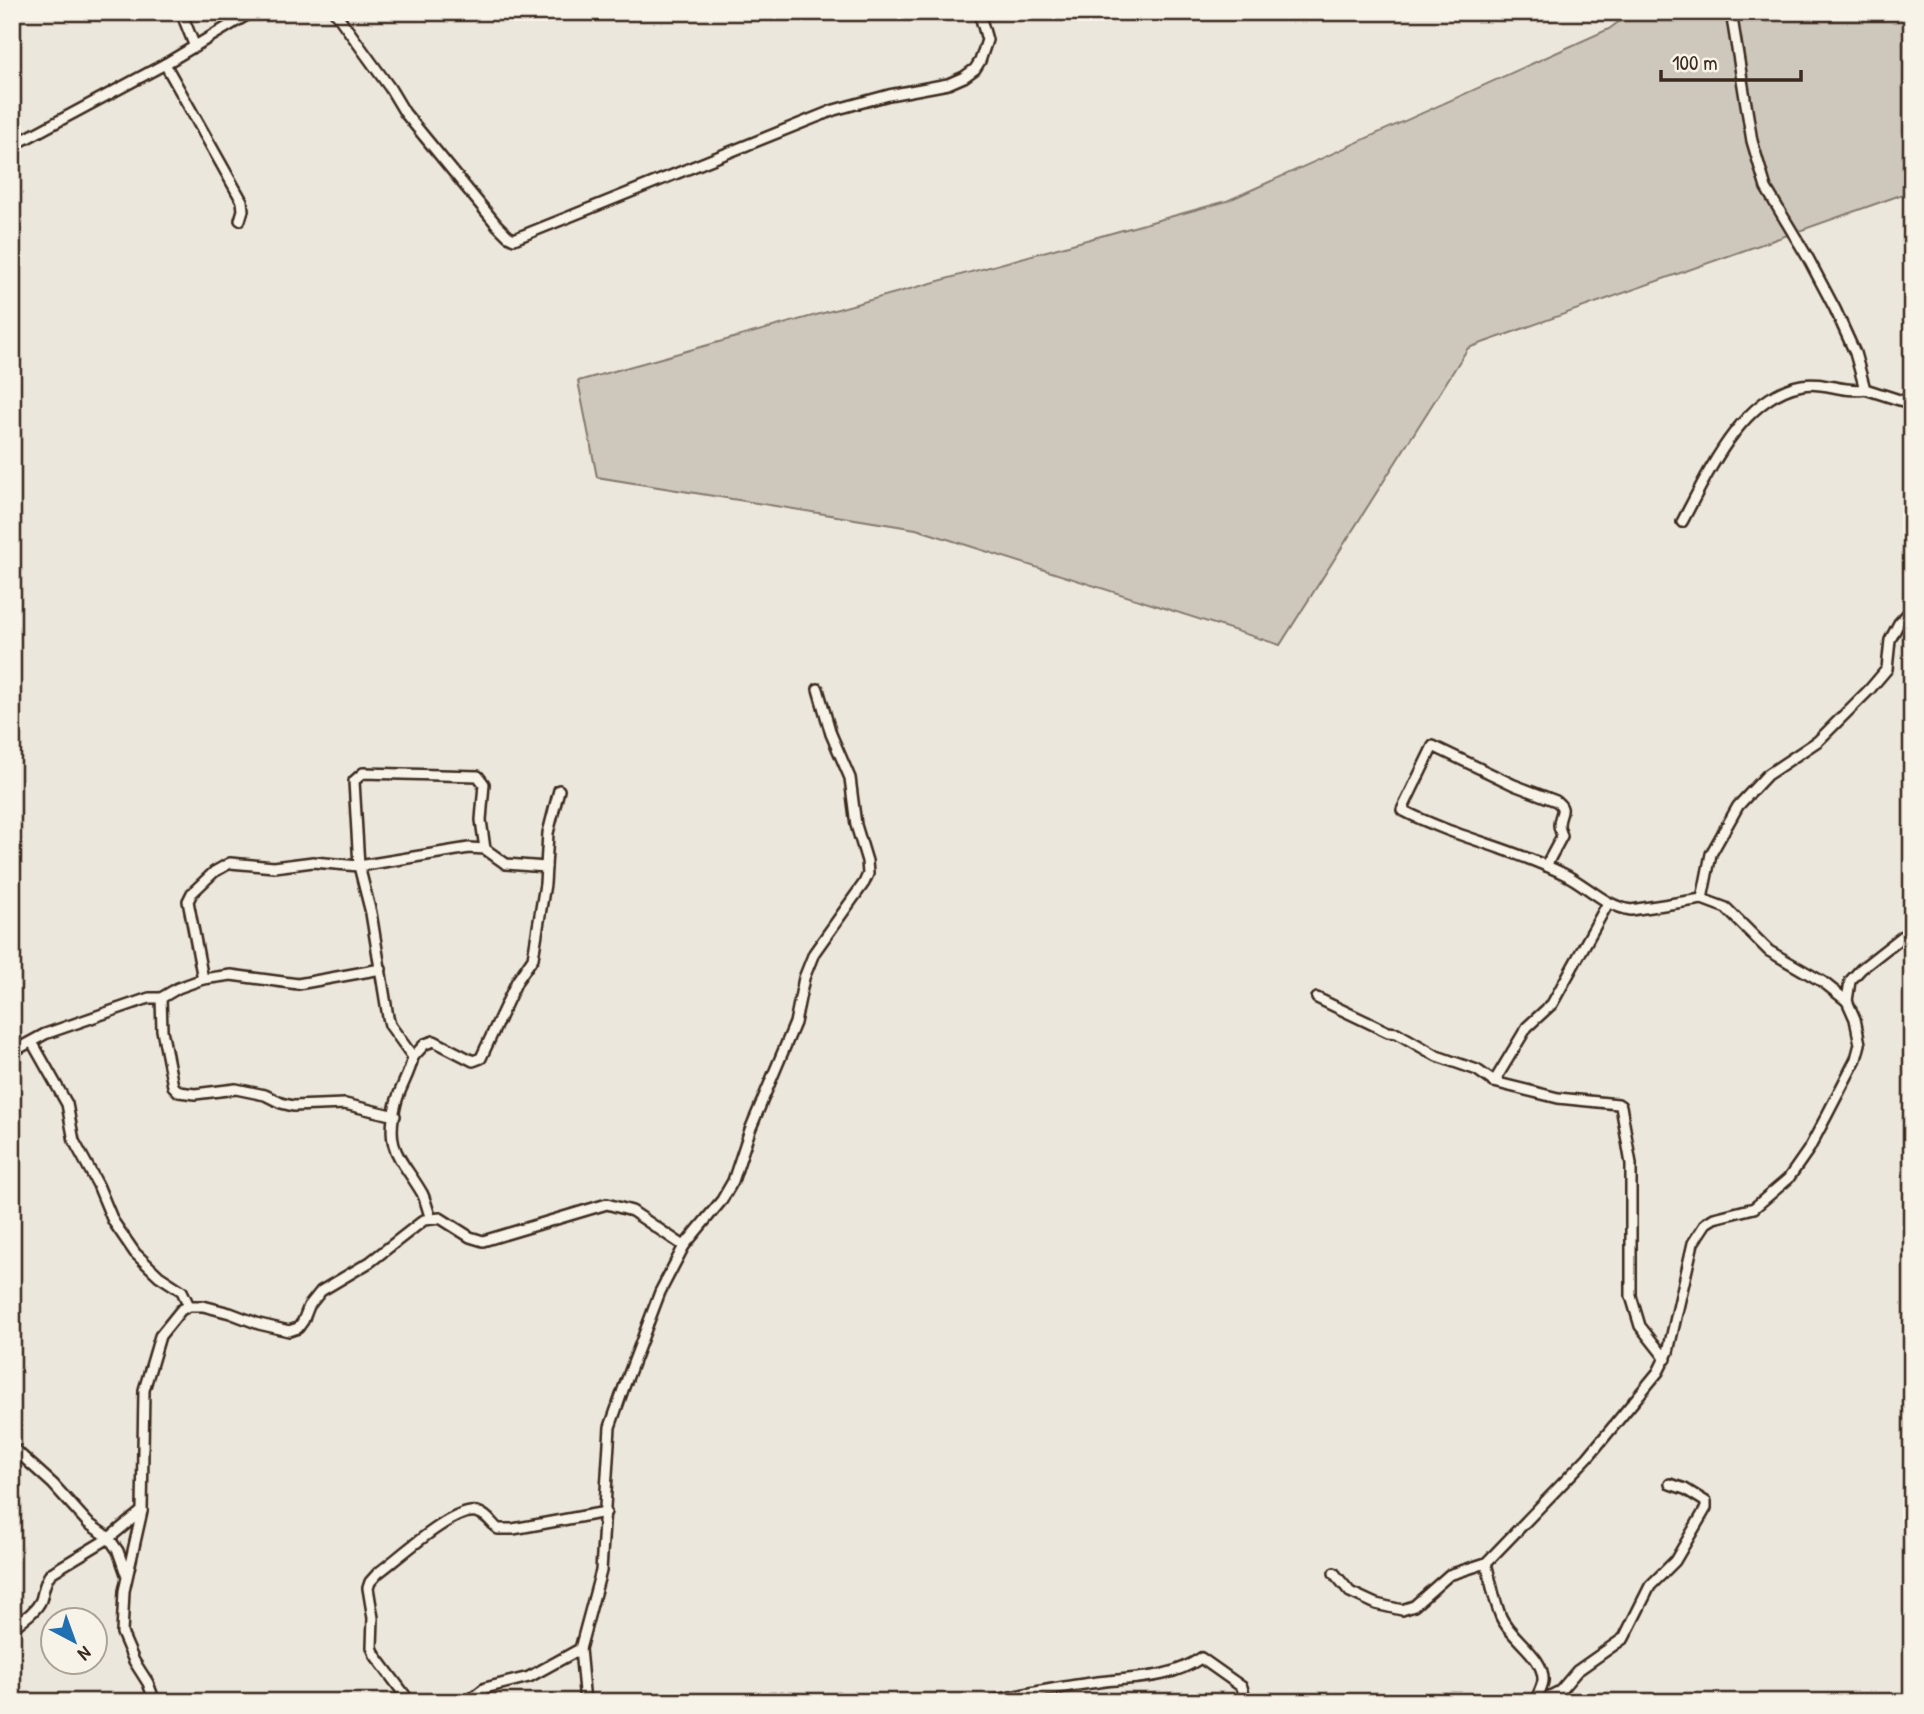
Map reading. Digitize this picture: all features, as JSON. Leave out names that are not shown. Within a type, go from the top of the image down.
[{"type":"street","points":[[181,12],[195,47]]},
{"type":"street","points":[[12,146],[165,64],[252,12]]},
{"type":"street","points":[[335,12],[405,113],[497,225],[513,239],[834,110],[890,95],[948,84],[964,77],[975,69],[980,61],[987,40],[979,12]]},
{"type":"street","points":[[1731,12],[1749,128],[1762,177],[1835,309],[1855,353],[1866,389]]},
{"type":"street","points":[[165,64],[242,201],[240,219]]},
{"type":"street","points":[[1682,522],[1716,459],[1744,421],[1774,393],[1806,384],[1849,390],[1866,389],[1912,404]]},
{"type":"street","points":[[1702,899],[1711,853],[1738,806],[1768,775],[1818,740],[1870,689],[1887,669],[1890,640],[1899,623],[1912,609]]},
{"type":"street","points":[[586,1702],[580,1649],[601,1571],[610,1427],[660,1292],[684,1246],[722,1200],[733,1181],[750,1130],[790,1039],[804,978],[814,953],[868,874],[867,861],[856,825],[850,778],[831,734],[818,689]]},
{"type":"street","points":[[1334,1573],[1350,1592],[1376,1604],[1402,1610],[1410,1608],[1427,1596],[1449,1574],[1486,1563],[1588,1457],[1658,1372],[1666,1359],[1693,1243],[1706,1223],[1714,1218],[1754,1208],[1788,1179],[1809,1149],[1856,1059],[1860,1044],[1855,1019],[1847,1001],[1823,982],[1769,951],[1726,908],[1702,899],[1631,910],[1608,903],[1567,875],[1448,831],[1402,810],[1433,746],[1562,806],[1564,811],[1559,825],[1562,836],[1546,866]]},
{"type":"street","points":[[413,1057],[390,1025],[371,913],[359,866],[354,781],[363,773],[478,776],[484,784],[481,820],[485,849]]},
{"type":"street","points":[[431,1219],[423,1195],[397,1158],[392,1138],[396,1103],[411,1070],[413,1057],[425,1044],[435,1041],[473,1061],[481,1058],[517,981],[533,958],[548,833],[559,790]]},
{"type":"street","points":[[203,979],[188,901],[191,893],[214,872],[230,863],[274,867],[313,862],[359,866],[426,853],[470,848],[485,849],[506,864],[546,867]]},
{"type":"street","points":[[1494,1082],[1527,1027],[1552,1004],[1608,903]]},
{"type":"street","points":[[1847,1001],[1850,981],[1861,969],[1912,929]]},
{"type":"street","points":[[12,1052],[45,1034],[149,998],[161,998],[178,988],[203,979],[231,975],[298,984],[381,969]]},
{"type":"street","points":[[161,998],[162,1030],[173,1086],[179,1092],[195,1094],[236,1089],[293,1105],[345,1104],[395,1115]]},
{"type":"street","points":[[1318,998],[1388,1032],[1397,1033],[1437,1056],[1477,1070],[1494,1082],[1558,1098],[1621,1106],[1630,1164],[1634,1308],[1640,1326],[1666,1359]]},
{"type":"street","points":[[32,1042],[67,1104],[74,1141],[98,1185],[113,1221],[135,1253],[159,1276],[182,1291],[189,1306]]},
{"type":"street","points":[[155,1702],[122,1633],[126,1574],[142,1511],[144,1390],[160,1336],[181,1310],[189,1306],[203,1306],[289,1331],[298,1328],[309,1306],[321,1291],[370,1262],[424,1220],[431,1219],[440,1218],[470,1237],[483,1241],[607,1204],[632,1211],[684,1246]]},
{"type":"street","points":[[12,1447],[53,1484],[88,1523],[109,1538],[118,1551],[126,1574]]},
{"type":"street","points":[[1536,1702],[1560,1691],[1577,1671],[1624,1638],[1650,1587],[1675,1561],[1706,1508],[1706,1502],[1685,1489],[1670,1484]]},
{"type":"street","points":[[12,1628],[34,1611],[40,1601],[45,1581],[51,1573],[109,1538],[142,1511]]},
{"type":"street","points":[[410,1702],[372,1647],[373,1618],[368,1588],[378,1573],[440,1525],[460,1514],[476,1512],[487,1516],[498,1529],[513,1529],[606,1512]]},
{"type":"street","points":[[1486,1563],[1501,1617],[1514,1637],[1537,1658],[1542,1668],[1543,1682],[1536,1702]]},
{"type":"street","points":[[467,1702],[485,1688],[529,1678],[580,1649]]},
{"type":"street","points":[[986,1702],[1083,1684],[1141,1679],[1181,1669],[1201,1658],[1242,1687],[1246,1702]]},
{"type":"shaded area","points":[[1632,12],[1912,12],[1912,191],[1468,348],[1280,645],[916,529],[597,477],[578,381],[1227,201],[1609,29]]}]
